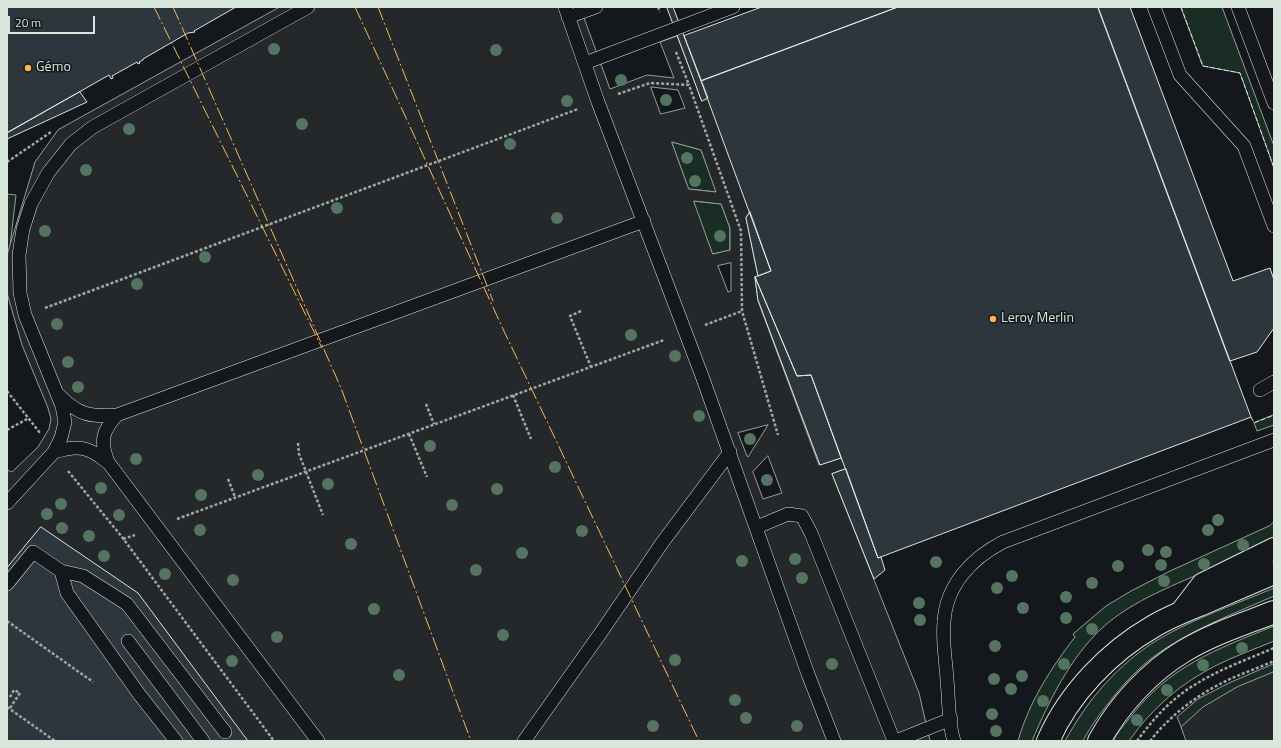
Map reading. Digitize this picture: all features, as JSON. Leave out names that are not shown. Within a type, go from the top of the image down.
[{"type":"street","points":[[1181,612],[1203,584],[1274,548]]},
{"type":"street","points":[[1048,741],[1067,707],[1085,683],[1106,661],[1129,642],[1154,625],[1181,612],[1274,573]]},
{"type":"street","points":[[1099,741],[1105,729],[1121,707],[1140,686],[1162,667],[1185,651],[1213,637],[1274,612]]},
{"type":"lane","points":[[7,503],[54,452],[61,438],[65,422],[62,406],[25,315],[20,293],[18,274],[22,229],[31,204],[48,173],[71,144],[93,127],[308,7]]},
{"type":"lane","points":[[596,7],[567,12],[598,102],[730,452],[808,674],[834,741]]},
{"type":"lane","points":[[585,63],[733,7]]},
{"type":"lane","points":[[1154,7],[1180,75],[1244,146],[1271,206],[1274,226]]},
{"type":"lane","points":[[1238,7],[1274,104]]},
{"type":"lane","points":[[55,390],[68,404],[81,413],[99,416],[117,415],[644,221]]},
{"type":"lane","points":[[1260,390],[1274,382]]},
{"type":"lane","points":[[108,462],[104,450],[103,437],[108,425],[117,415]]},
{"type":"lane","points":[[954,741],[944,632],[944,613],[946,603],[954,586],[965,570],[979,556],[1003,542],[1274,440]]},
{"type":"lane","points":[[54,452],[68,448],[82,448],[96,452],[108,462],[156,528],[318,741]]},
{"type":"lane","points":[[524,741],[602,631],[662,542],[730,452]]},
{"type":"lane","points":[[757,527],[788,514],[802,516],[814,540],[895,741],[951,719]]},
{"type":"lane","points":[[7,584],[33,552],[61,571],[83,576],[127,604],[224,732]]},
{"type":"lane","points":[[61,571],[67,593],[138,694],[176,741]]},
{"type":"lane","points":[[128,641],[203,741]]},
{"type":"path","points":[[25,315],[650,82],[689,85],[741,231],[742,311],[778,434]]},
{"type":"path","points":[[581,311],[570,316],[591,367]]},
{"type":"path","points":[[123,538],[156,528],[235,497],[742,311]]},
{"type":"path","points":[[7,390],[63,465],[123,538],[274,741]]},
{"type":"path","points":[[513,395],[531,439]]},
{"type":"path","points":[[426,404],[434,424]]},
{"type":"path","points":[[7,430],[29,418]]},
{"type":"path","points":[[409,434],[428,477]]},
{"type":"path","points":[[298,443],[299,454],[323,515]]},
{"type":"path","points":[[228,479],[235,497]]},
{"type":"path","points":[[7,621],[93,682]]},
{"type":"path","points":[[1137,741],[1147,727],[1168,704],[1195,684],[1220,671],[1274,648]]},
{"type":"path","points":[[1150,741],[1168,721],[1204,693],[1220,684],[1274,661]]},
{"type":"path","points":[[10,697],[14,690],[20,693],[8,708],[55,741]]},
{"type":"green space","points":[[1181,7],[1222,7],[1274,146],[1274,168],[1240,73],[1203,66]]},
{"type":"green space","points":[[672,142],[701,150],[717,192],[689,189]]},
{"type":"green space","points":[[7,194],[16,195],[7,272]]},
{"type":"green space","points":[[693,201],[721,204],[730,228],[730,250],[713,254]]},
{"type":"green space","points":[[1274,415],[1274,425],[1257,431],[1254,423]]},
{"type":"green space","points":[[1274,522],[1274,537],[1222,564],[1141,601],[1114,618],[1102,628],[1070,666],[1053,696],[1032,741],[1018,741],[1028,713],[1035,699],[1049,673],[1075,637],[1073,634],[1106,606],[1131,591],[1170,571],[1269,526]]},
{"type":"green space","points":[[1274,588],[1274,596],[1227,616],[1197,631],[1167,647],[1153,657],[1119,690],[1097,718],[1083,741],[1065,741],[1084,711],[1105,684],[1117,671],[1144,649],[1187,624]]},
{"type":"green space","points":[[1274,626],[1274,641],[1224,662],[1191,680],[1157,707],[1129,741],[1113,741],[1116,735],[1144,701],[1160,685],[1194,662],[1213,652]]},
{"type":"green space","points":[[1274,664],[1274,711],[1187,741],[1177,717],[1198,699],[1229,683]]},
{"type":"shaded area","points":[[280,7],[580,7],[610,89],[647,75],[674,78],[660,42],[677,36],[702,100],[708,98],[750,212],[746,218],[758,276],[755,277],[758,301],[819,465],[841,458],[846,469],[832,474],[919,693],[930,741],[7,741],[7,470],[12,472],[38,447],[49,429],[51,419],[48,408],[22,345],[7,293],[7,255],[35,162],[58,130]],"holes":[[[651,87],[678,90],[685,108],[661,114]],[[672,142],[701,150],[716,192],[689,189]],[[694,201],[721,204],[730,228],[730,250],[713,254]],[[731,263],[731,291],[728,292],[718,266]],[[768,425],[748,457],[738,433]],[[768,456],[782,493],[763,499],[753,472]]]},
{"type":"shaded area","points":[[1274,672],[1274,741],[1186,741],[1181,727],[1203,707],[1237,687]]},
{"type":"building","points":[[7,7],[236,7],[194,31],[195,32],[188,33],[143,59],[139,62],[140,63],[138,64],[137,62],[112,76],[113,78],[111,79],[109,75],[7,133]]},
{"type":"building","points":[[667,7],[673,7],[708,98],[702,101]]},
{"type":"building","points":[[762,7],[898,7],[701,81],[684,36]]},
{"type":"building","name":"Leroy Merlin","points":[[898,7],[1098,7],[1251,417],[878,558],[811,375],[797,376],[755,277],[771,271],[701,81]]},
{"type":"building","points":[[1098,7],[1130,7],[1233,281],[1270,268],[1274,280],[1274,328],[1257,352],[1230,361]]},
{"type":"building","points":[[80,92],[87,102],[7,139],[7,133]]},
{"type":"building","points":[[750,212],[771,271],[758,276],[746,218]]},
{"type":"building","points":[[755,277],[797,376],[811,375],[841,458],[820,465],[758,300]]},
{"type":"building","points":[[846,469],[878,558],[881,557],[885,570],[874,579],[832,474]]},
{"type":"building","points":[[41,527],[138,593],[248,741],[7,741],[7,568]]},
{"type":"fence","points":[[1181,7],[1203,66],[1240,73],[1274,168]]},
{"type":"fence","points":[[1251,417],[1254,423],[1274,415]]},
{"type":"power","points":[[154,7],[322,348]]},
{"type":"power","points":[[173,7],[341,388],[471,741]]},
{"type":"power","points":[[355,7],[503,329],[699,741]]},
{"type":"power","points":[[378,7],[493,301]]},
{"type":"place","name":"Gémo","points":[[28,68]]},
{"type":"place","name":"Leroy Merlin","points":[[993,319]]}]
